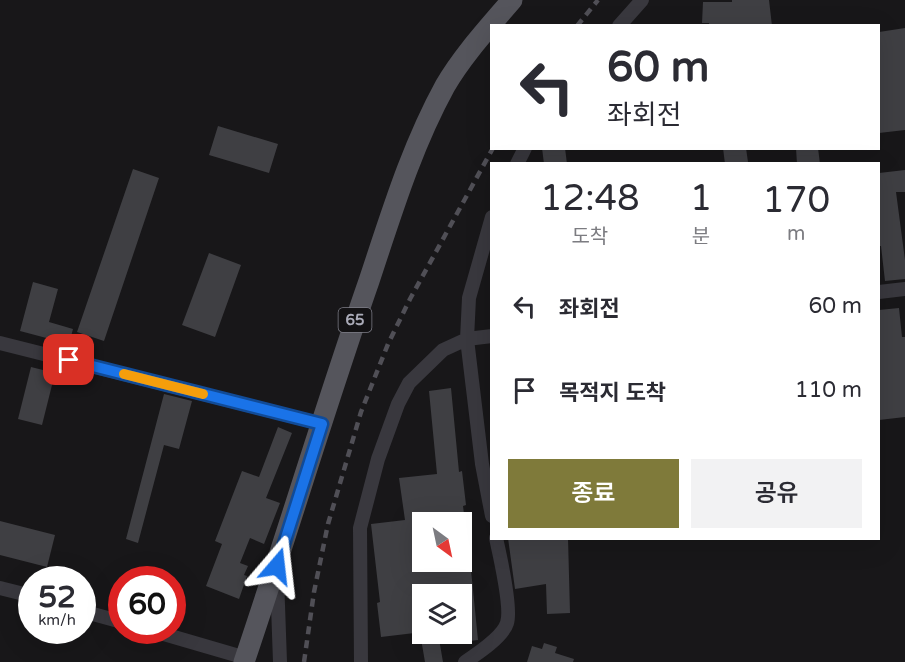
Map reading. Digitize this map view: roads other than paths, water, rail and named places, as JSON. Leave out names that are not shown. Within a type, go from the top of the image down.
[{"type":"main road","name":"65","points":[[492,24],[512,0]]},
{"type":"main road","name":"65","points":[[245,660],[349,338],[417,144],[446,85],[461,62],[490,27]]},
{"type":"street","points":[[621,24],[642,0]]},
{"type":"street","points":[[490,224],[469,298],[467,339],[482,464],[490,506]]},
{"type":"street","points":[[880,292],[905,289]]},
{"type":"street","points":[[361,662],[360,528],[378,459],[398,404],[409,383],[443,350],[467,339],[490,336]]},
{"type":"street","points":[[0,343],[322,424]]},
{"type":"street","points":[[465,662],[481,651],[507,624],[508,611],[496,540]]},
{"type":"street","points":[[277,566],[280,662]]},
{"type":"street","points":[[0,588],[18,592]]},
{"type":"street","points":[[186,641],[245,660]]},
{"type":"railway","points":[[579,24],[598,0]]},
{"type":"railway","points":[[304,662],[314,592],[328,524],[361,412],[388,344],[410,299],[492,150]]}]
